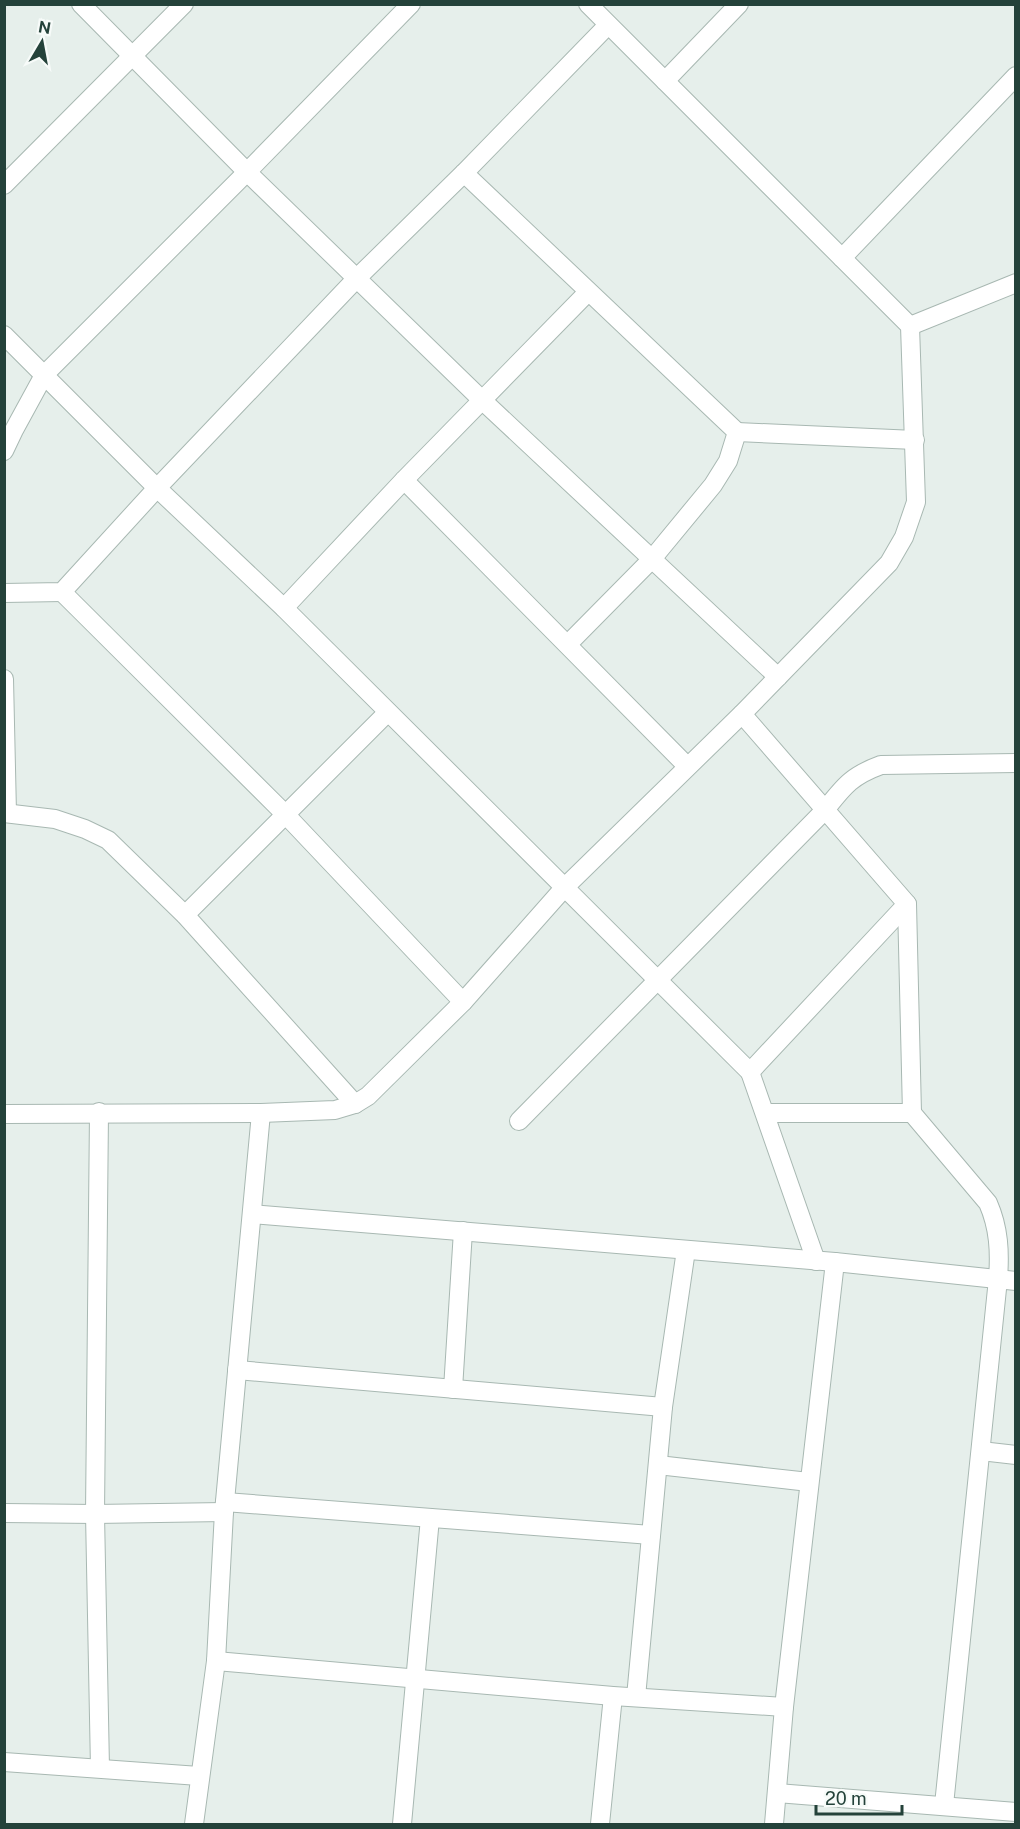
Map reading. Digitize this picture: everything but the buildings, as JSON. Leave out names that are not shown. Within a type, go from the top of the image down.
[{"type":"street","points":[[81,4],[248,172],[483,401],[778,677]]},
{"type":"street","points":[[4,186],[184,4]]},
{"type":"street","points":[[4,451],[44,375],[248,172],[411,4]]},
{"type":"street","points":[[4,1114],[261,1113],[335,1110],[355,1104],[368,1096],[463,1002],[564,888],[742,714],[889,563],[904,537],[916,502],[910,326],[588,4]]},
{"type":"street","points":[[665,81],[739,4]]},
{"type":"street","points":[[62,592],[157,488],[357,278],[464,173],[608,25]]},
{"type":"street","points":[[842,258],[1016,76]]},
{"type":"street","points":[[464,173],[737,432],[915,440]]},
{"type":"street","points":[[910,326],[1016,283]]},
{"type":"street","points":[[284,608],[404,480],[588,292]]},
{"type":"street","points":[[4,335],[157,488],[284,608],[750,1072],[816,1261]]},
{"type":"street","points":[[568,645],[652,559],[713,485],[728,461],[737,432]]},
{"type":"street","points":[[404,480],[687,766]]},
{"type":"street","points":[[4,593],[62,592],[286,815],[463,1002]]},
{"type":"street","points":[[4,679],[6,813],[55,819],[108,840],[185,915],[355,1104]]},
{"type":"street","points":[[185,915],[388,712]]},
{"type":"street","points":[[742,714],[907,904],[912,1113],[988,1203],[995,1219],[1000,1254],[1007,1280],[981,1451],[944,1805]]},
{"type":"street","points":[[519,1121],[825,810],[845,785],[862,772],[881,765],[1016,763]]},
{"type":"street","points":[[750,1072],[907,904]]},
{"type":"street","points":[[99,1112],[95,1514],[100,1768]]},
{"type":"street","points":[[194,1824],[216,1661],[224,1507],[261,1113]]},
{"type":"street","points":[[765,1113],[912,1113]]},
{"type":"street","points":[[252,1214],[834,1262],[1007,1280]]},
{"type":"street","points":[[453,1389],[463,1232]]},
{"type":"street","points":[[636,1697],[663,1407],[686,1250]]},
{"type":"street","points":[[774,1824],[784,1707],[834,1262]]},
{"type":"street","points":[[237,1370],[663,1407]]},
{"type":"street","points":[[981,1451],[1016,1455]]},
{"type":"street","points":[[658,1465],[809,1482]]},
{"type":"street","points":[[4,1513],[95,1514],[224,1507],[430,1518],[651,1535]]},
{"type":"street","points":[[402,1824],[430,1518]]},
{"type":"street","points":[[216,1661],[613,1696],[784,1707]]},
{"type":"street","points":[[600,1824],[613,1696]]},
{"type":"street","points":[[4,1762],[199,1776]]},
{"type":"street","points":[[777,1793],[1016,1812]]}]
